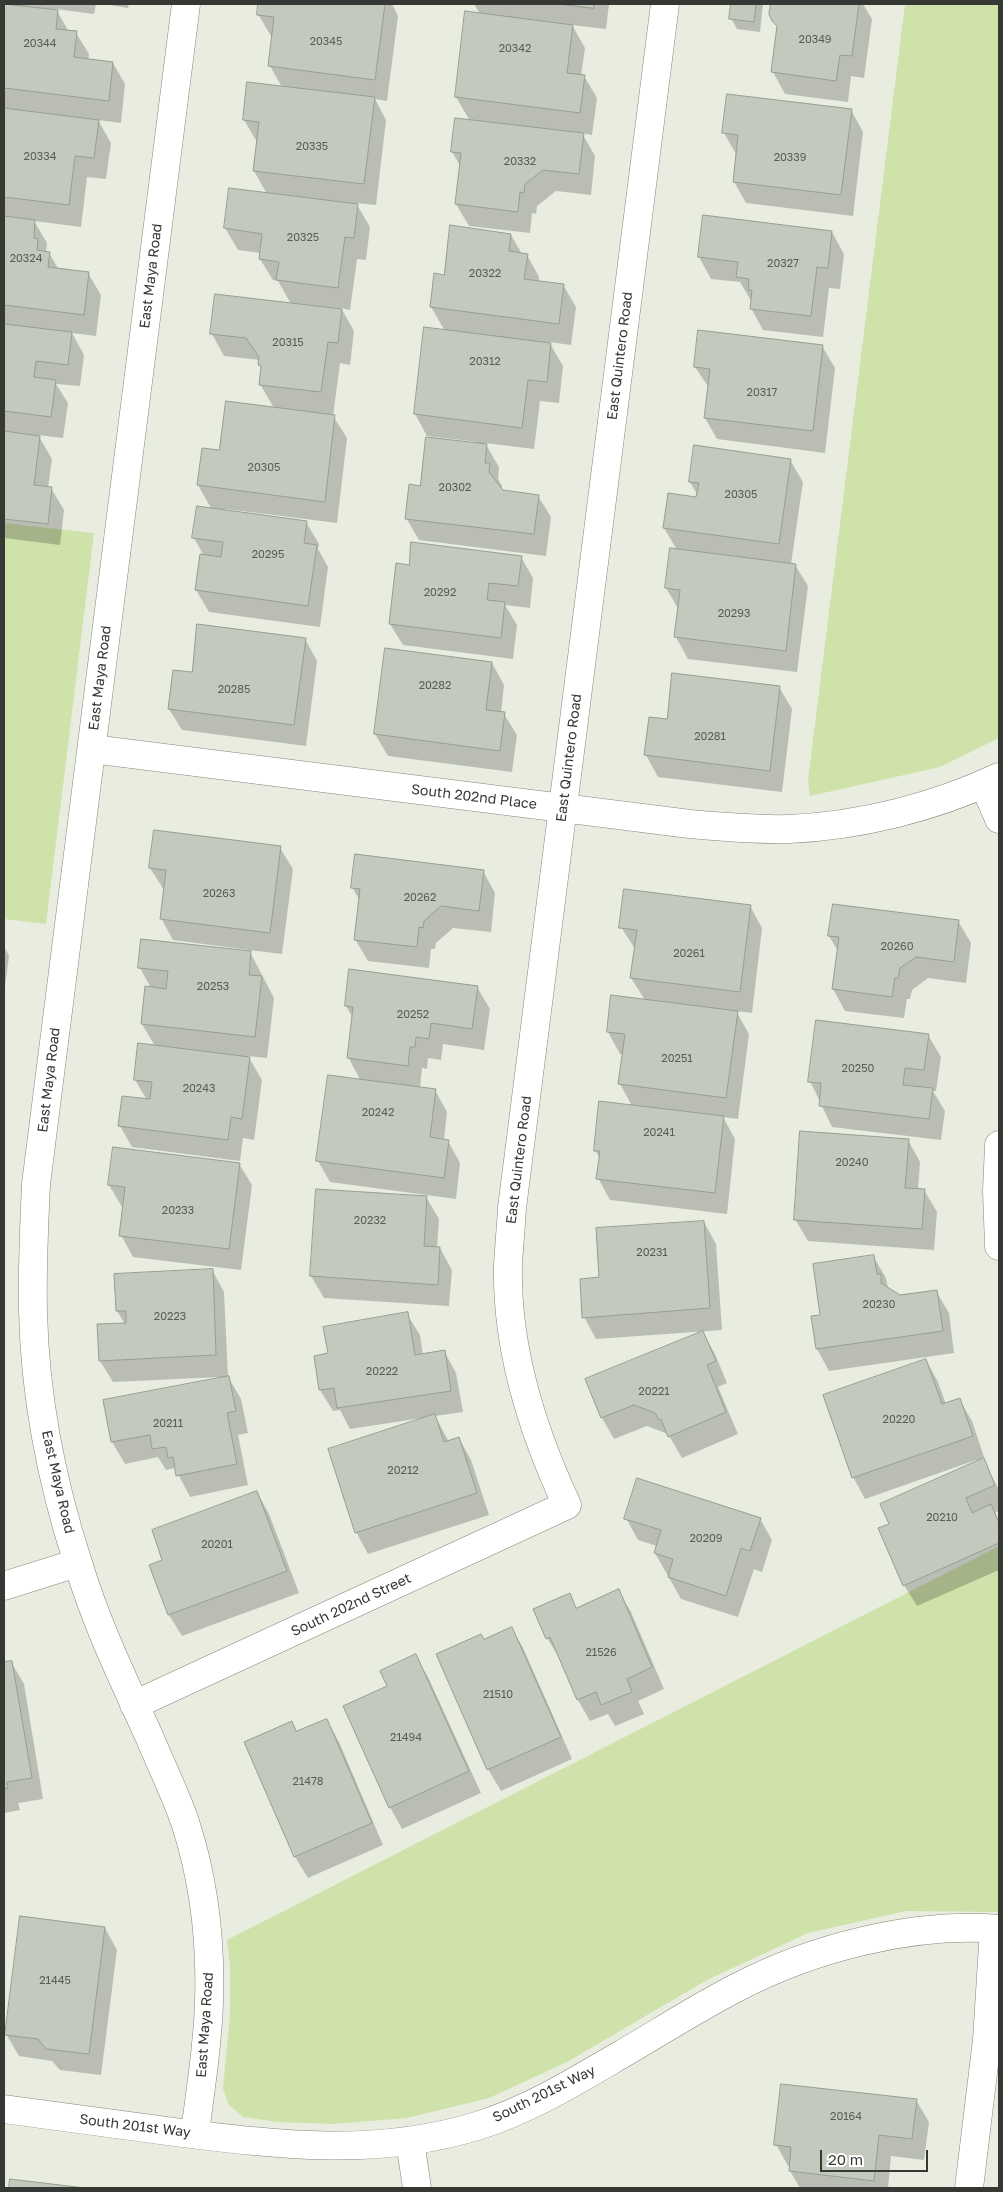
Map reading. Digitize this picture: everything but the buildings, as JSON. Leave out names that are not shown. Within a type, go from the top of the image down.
[{"type":"street","name":"East Maya Road","points":[[186,4],[36,1184],[33,1248],[33,1313],[39,1386],[51,1459],[77,1563],[100,1627],[169,1780],[185,1823],[197,1867],[206,1912],[210,1958],[209,2004],[195,2134]]},
{"type":"street","name":"East Quintero Road","points":[[567,1505],[541,1447],[526,1402],[510,1312],[508,1266],[512,1208],[665,4]]},
{"type":"street","name":"South 202nd Place","points":[[92,749],[740,829],[790,829],[841,824],[889,815],[937,801],[992,781]]},
{"type":"street","points":[[992,781],[999,819]]},
{"type":"street","points":[[999,1144],[996,1192],[999,1246]]},
{"type":"street","name":"South 202nd Street","points":[[134,1704],[567,1505]]},
{"type":"street","points":[[4,1586],[77,1563]]},
{"type":"street","points":[[969,2188],[987,2040],[996,1929]]},
{"type":"street","name":"South 201st Way","points":[[4,2109],[290,2145],[348,2147],[410,2141],[477,2126],[519,2110],[567,2086],[737,1987],[813,1956],[890,1936],[937,1930],[996,1929]]},
{"type":"street","points":[[410,2141],[417,2188]]},
{"type":"green space","points":[[905,4],[999,4],[999,738],[940,767],[810,796],[808,780]]},
{"type":"green space","points":[[4,523],[94,533],[46,924],[4,919]]},
{"type":"green space","points":[[999,1546],[999,1912],[906,1911],[808,1933],[707,1980],[567,2062],[489,2098],[407,2118],[334,2124],[277,2122],[243,2117],[229,2105],[223,2089],[230,2014],[230,1964],[227,1940]]}]
